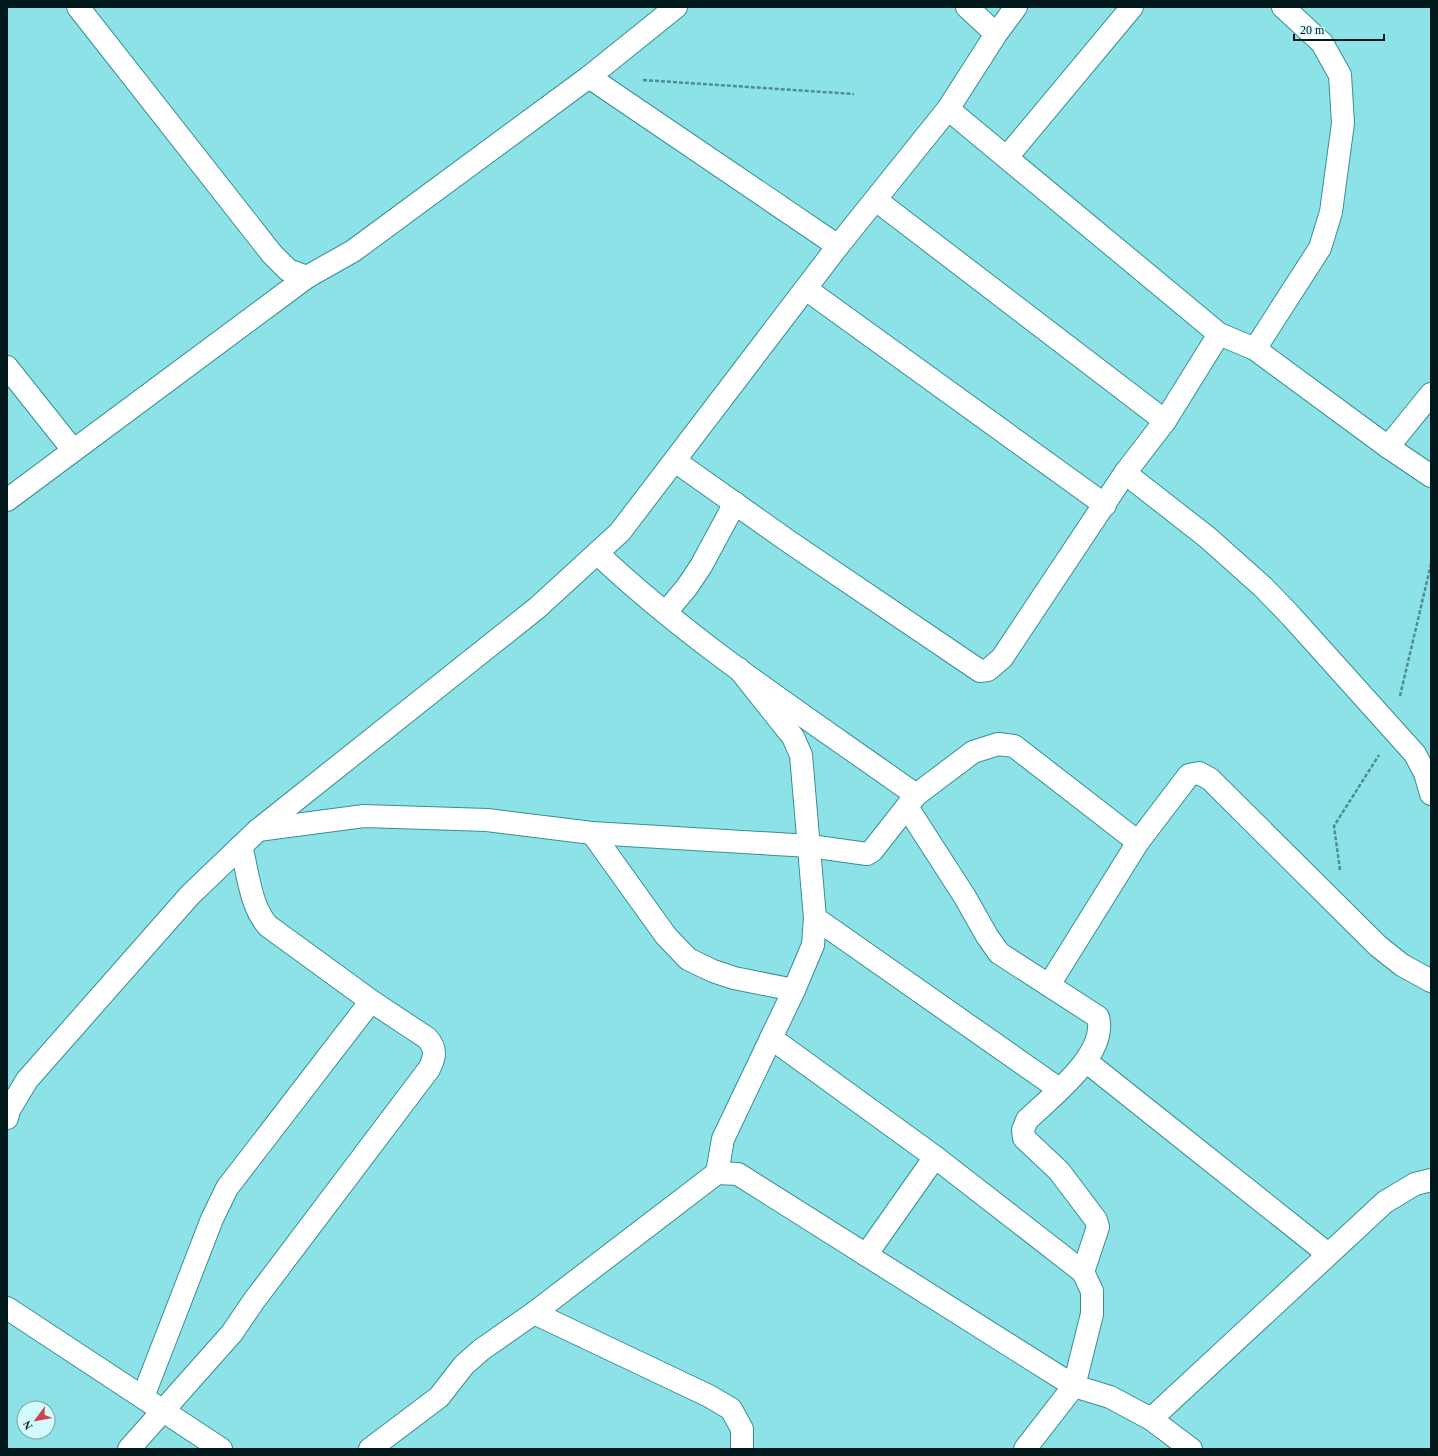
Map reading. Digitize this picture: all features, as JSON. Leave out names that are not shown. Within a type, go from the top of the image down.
[{"type":"street","points":[[78,7],[272,254],[288,270],[307,277]]},
{"type":"street","points":[[7,500],[307,277],[354,251],[589,77],[676,7]]},
{"type":"street","points":[[967,7],[996,34]]},
{"type":"street","points":[[7,1118],[8,1110],[27,1080],[190,895],[241,846],[258,830],[537,608],[620,532],[676,461],[838,246],[948,109],[996,34],[1016,7]]},
{"type":"street","points":[[1007,157],[1132,7]]},
{"type":"street","points":[[1255,349],[1320,248],[1331,212],[1343,123],[1340,75],[1322,43],[1283,7]]},
{"type":"street","points":[[589,77],[838,246]]},
{"type":"street","points":[[948,109],[1219,334],[1255,349],[1388,447],[1431,476]]},
{"type":"street","points":[[876,200],[1165,421]]},
{"type":"street","points":[[806,289],[1105,505]]},
{"type":"street","points":[[676,461],[980,671],[988,670],[1002,658],[1125,473],[1165,421],[1219,334]]},
{"type":"street","points":[[7,367],[73,450]]},
{"type":"street","points":[[1388,447],[1431,394]]},
{"type":"street","points":[[1125,473],[1207,537],[1263,587],[1291,616],[1415,754],[1425,774],[1431,794]]},
{"type":"street","points":[[666,612],[687,587],[701,566],[735,503]]},
{"type":"street","points":[[597,553],[623,578],[666,612],[912,801],[986,936],[999,953],[1098,1017],[1101,1027],[1098,1040],[1087,1062],[1027,1120],[1023,1130],[1024,1138],[1059,1171],[1096,1220],[1098,1227],[1083,1272]]},
{"type":"street","points":[[717,1173],[723,1139],[794,990],[813,945],[815,918],[801,755],[793,737],[739,668]]},
{"type":"street","points":[[258,830],[364,816],[487,820],[592,832],[810,846],[867,854],[872,851],[912,801],[973,752],[998,744],[1014,746],[1138,842]]},
{"type":"street","points":[[1050,985],[1138,842],[1189,775],[1199,774],[1210,779],[1378,946],[1402,965],[1431,981]]},
{"type":"street","points":[[592,832],[666,936],[688,959],[713,971],[734,978],[794,990]]},
{"type":"street","points":[[129,1449],[232,1333],[262,1290],[429,1069],[435,1056],[433,1044],[428,1038],[371,1001],[268,926],[260,917],[241,846]]},
{"type":"street","points":[[815,918],[1059,1089]]},
{"type":"street","points":[[143,1397],[212,1218],[227,1188],[371,1001]]},
{"type":"street","points":[[771,1038],[935,1157],[1083,1272],[1092,1291],[1092,1314],[1074,1386],[1025,1449]]},
{"type":"street","points":[[1087,1062],[1328,1254]]},
{"type":"street","points":[[866,1255],[935,1157]]},
{"type":"street","points":[[370,1449],[439,1397],[464,1365],[481,1350],[534,1313],[717,1173],[738,1174],[1074,1386],[1110,1397],[1151,1419],[1191,1449]]},
{"type":"street","points":[[1151,1419],[1385,1202],[1415,1184],[1431,1180]]},
{"type":"street","points":[[7,1308],[221,1449]]},
{"type":"street","points":[[534,1313],[709,1396],[732,1409],[742,1429],[742,1449]]},
{"type":"path","points":[[635,80],[854,94]]},
{"type":"path","points":[[1340,871],[1334,826],[1377,759],[1392,728],[1431,564]]}]
